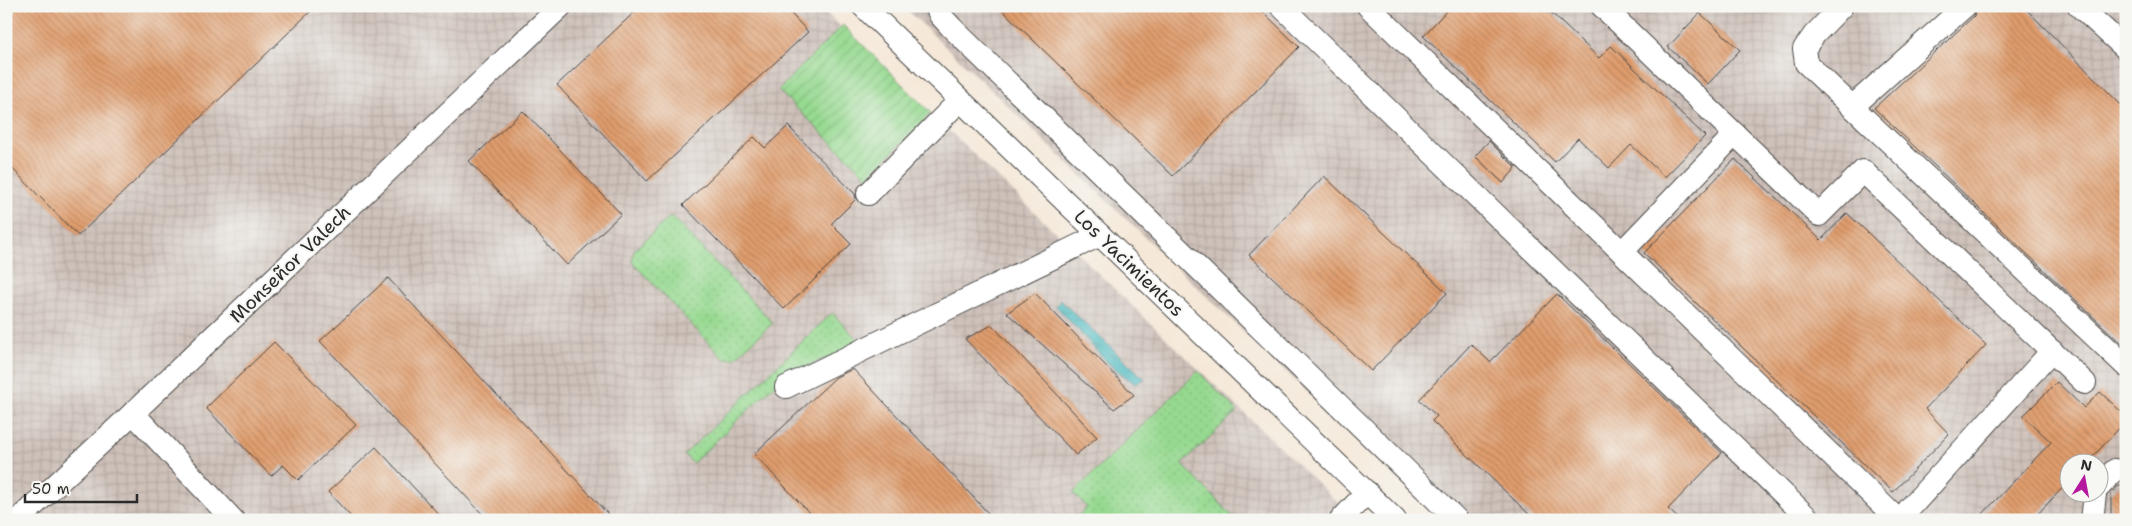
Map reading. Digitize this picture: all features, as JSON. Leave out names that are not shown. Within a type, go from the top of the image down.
[{"type":"street","name":"Monseñor Valech","points":[[18,520],[561,6]]},
{"type":"street","name":"Los Yacimientos","points":[[863,6],[1395,520]]},
{"type":"street","points":[[936,6],[940,15],[952,28],[1457,520]]},
{"type":"street","points":[[1280,6],[1810,520]]},
{"type":"street","points":[[1368,6],[1898,520]]},
{"type":"street","points":[[1602,6],[1819,215],[1863,171],[2086,383]]},
{"type":"street","points":[[1842,6],[1814,35],[1804,49],[1806,63],[2126,366]]},
{"type":"street","points":[[1852,107],[1965,6]]},
{"type":"street","points":[[2079,6],[2126,49]]},
{"type":"street","points":[[868,194],[960,100]]},
{"type":"street","points":[[1622,252],[1735,134]]},
{"type":"street","points":[[786,388],[1100,235]]},
{"type":"street","points":[[1905,520],[1909,510],[2052,351]]},
{"type":"street","points":[[133,413],[233,520]]},
{"type":"street","points":[[2110,475],[2115,470]]},
{"type":"street","points":[[1340,520],[1367,492]]},
{"type":"street","points":[[2092,520],[2094,504]]},
{"type":"shaded area","points":[[6,6],[819,6],[1356,520],[6,520]]},
{"type":"shaded area","points":[[903,6],[2126,6],[2126,520],[1441,520]]},
{"type":"green space","points":[[843,25],[931,113],[867,177],[778,90]]},
{"type":"green space","points":[[671,216],[773,323],[735,358],[724,359],[632,262],[634,250]]},
{"type":"green space","points":[[832,313],[861,343],[783,377],[693,463],[684,455]]},
{"type":"green space","points":[[1198,371],[1237,411],[1182,464],[1236,520],[1074,520],[1087,507],[1073,493]]},
{"type":"water","points":[[1060,300],[1145,379],[1135,384],[1109,364],[1056,306]]},
{"type":"building","points":[[6,6],[316,6],[78,236],[6,162]]},
{"type":"building","points":[[641,6],[784,6],[808,32],[647,181],[557,85]]},
{"type":"building","points":[[998,6],[1257,6],[1299,47],[1173,176]]},
{"type":"building","points":[[1451,6],[1544,6],[1599,58],[1611,46],[1705,136],[1665,177],[1631,145],[1609,168],[1578,138],[1555,162],[1423,36]]},
{"type":"building","points":[[1978,6],[2023,6],[2126,110],[2126,348],[1874,108],[1974,16]]},
{"type":"building","points":[[1700,13],[1740,50],[1708,84],[1668,47]]},
{"type":"building","points":[[523,111],[621,214],[567,265],[469,161]]},
{"type":"building","points":[[788,126],[855,194],[856,199],[831,224],[851,244],[784,309],[683,205],[754,137],[765,148]]},
{"type":"building","points":[[1489,141],[1516,168],[1503,183],[1475,156]]},
{"type":"building","points":[[1735,159],[1821,240],[1847,213],[1986,345],[1925,409],[1949,434],[1893,492],[1644,253]]},
{"type":"building","points":[[1324,176],[1447,293],[1371,371],[1249,255]]},
{"type":"building","points":[[388,278],[608,514],[602,520],[488,520],[320,341]]},
{"type":"building","points":[[1035,293],[1134,395],[1114,409],[1007,313]]},
{"type":"building","points":[[1557,294],[1722,453],[1668,509],[1680,520],[1535,520],[1432,421],[1437,416],[1419,400],[1471,344],[1490,362]]},
{"type":"building","points":[[992,325],[1097,437],[1076,455],[965,339]]},
{"type":"building","points":[[274,342],[356,425],[298,480],[283,465],[271,476],[206,408]]},
{"type":"building","points":[[853,369],[989,514],[983,520],[816,520],[754,454],[836,377]]},
{"type":"building","points":[[2057,382],[2084,408],[2100,392],[2126,416],[2126,421],[2095,454],[2060,454],[2060,491],[2032,520],[1977,520],[2051,442],[2023,416]]},
{"type":"building","points":[[376,447],[444,520],[354,520],[328,492]]},
{"type":"building","points":[[2118,486],[2126,486],[2126,520],[2111,520],[2111,494]]}]
